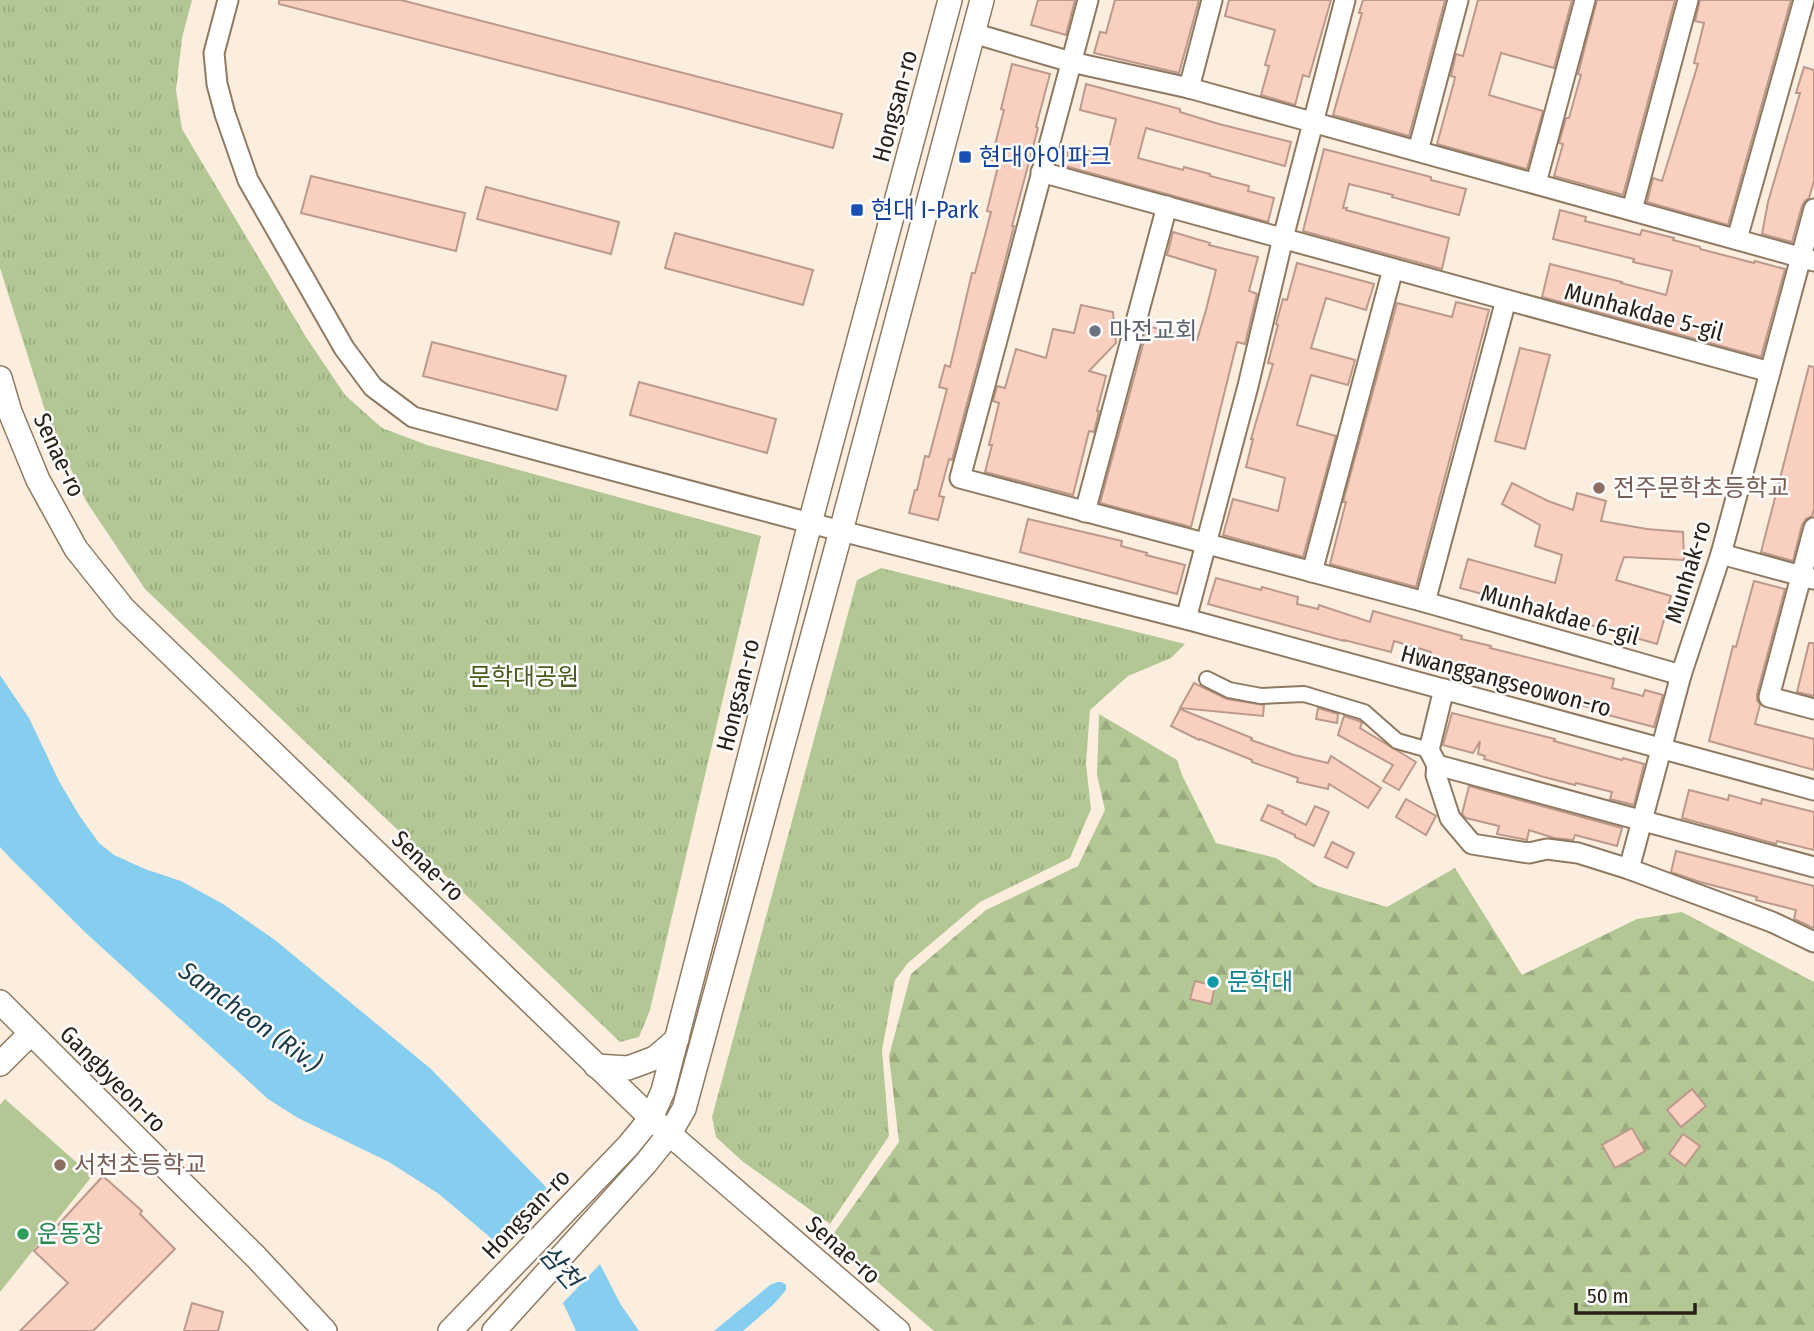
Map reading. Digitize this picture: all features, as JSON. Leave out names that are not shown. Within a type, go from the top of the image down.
[{"type":"street","name":"Hwanggangseowon-ro","points":[[228,0],[214,53],[217,84],[248,180],[344,348],[373,387],[414,417],[810,523],[1186,619],[1814,790]]},
{"type":"street","name":"Hongsan-ro","points":[[450,1331],[628,1146],[651,1118],[663,1091],[810,523],[950,0]]},
{"type":"street","points":[[494,1331],[646,1163],[684,1110],[982,0]]},
{"type":"street","points":[[1041,172],[1088,0]]},
{"type":"street","points":[[1189,88],[1212,0]]},
{"type":"street","points":[[1186,619],[1345,0]]},
{"type":"street","points":[[1418,151],[1458,0]]},
{"type":"street","points":[[1536,183],[1585,0]]},
{"type":"street","points":[[1632,210],[1688,0]]},
{"type":"street","points":[[1737,239],[1804,0]]},
{"type":"street","points":[[973,33],[1071,62],[1189,88],[1807,259]]},
{"type":"street","name":"Munhakdae 5-gil","points":[[1041,172],[1770,372]]},
{"type":"street","name":"Munhakdae 6-gil","points":[[1041,172],[960,478],[1425,602],[1681,675]]},
{"type":"street","points":[[1085,512],[1167,206]]},
{"type":"street","name":"Munhak-ro","points":[[1629,869],[1681,675],[1721,554],[1770,372],[1807,259],[1814,209]]},
{"type":"street","points":[[1312,572],[1393,269]]},
{"type":"street","points":[[1425,602],[1506,300]]},
{"type":"street","name":"Senae-ro","points":[[0,378],[10,412],[38,480],[76,549],[124,609],[651,1118],[898,1331]]},
{"type":"street","points":[[1814,528],[1808,578],[1769,697],[1814,709]]},
{"type":"street","points":[[1721,554],[1808,578]]},
{"type":"street","points":[[1207,679],[1229,690],[1261,696],[1304,694],[1364,712],[1397,741],[1433,758],[1642,821],[1814,867]]},
{"type":"street","points":[[1444,690],[1433,758],[1436,775],[1450,818],[1472,844],[1529,853],[1547,849],[1578,853],[1772,922],[1814,942]]},
{"type":"street","name":"Gangbyeon-ro","points":[[0,1002],[257,1258],[312,1321],[326,1331]]},
{"type":"street","points":[[0,1064],[30,1034]]},
{"type":"street","points":[[596,1066],[628,1068],[655,1058],[677,1039]]},
{"type":"green space","name":"문학대공원","points":[[0,0],[192,0],[182,38],[176,90],[182,129],[306,337],[345,395],[382,428],[427,445],[761,536],[650,1010],[639,1037],[620,1042],[145,589],[86,501],[49,423],[0,268]]},
{"type":"green space","points":[[881,568],[1185,644],[1171,658],[1128,676],[1090,710],[1086,764],[1091,809],[1070,858],[980,902],[908,963],[895,980],[882,1050],[889,1136],[830,1224],[742,1161],[716,1137],[712,1117],[857,580]]},
{"type":"green space","points":[[1099,714],[1177,760],[1216,843],[1276,858],[1317,886],[1387,907],[1455,868],[1522,975],[1637,919],[1682,912],[1814,982],[1814,1331],[934,1331],[829,1240],[899,1142],[889,1056],[911,974],[986,910],[1078,866],[1105,810],[1097,775]]},
{"type":"green space","name":"운동장","points":[[5,1099],[92,1176],[0,1292],[0,1105]]},
{"type":"water","points":[[0,675],[29,718],[59,781],[99,843],[114,855],[181,881],[223,904],[275,940],[431,1069],[544,1185],[587,1239],[621,1305],[639,1331],[576,1331],[564,1305],[544,1283],[439,1194],[389,1162],[298,1118],[268,1099],[87,934],[12,860],[0,847]]},
{"type":"water","points":[[777,1282],[786,1285],[786,1290],[743,1331],[714,1331],[770,1285]]},
{"type":"pier","points":[[550,1186],[590,1237],[602,1262],[560,1306],[542,1285],[493,1245]]},
{"type":"building","points":[[279,0],[401,0],[842,114],[833,148],[279,4]]},
{"type":"building","points":[[1038,0],[1075,0],[1066,35],[1031,25]]},
{"type":"building","points":[[1115,0],[1199,0],[1179,73],[1094,53],[1100,32],[1106,33]]},
{"type":"building","points":[[1229,0],[1331,0],[1309,77],[1303,75],[1295,105],[1261,95],[1269,66],[1265,65],[1275,30],[1225,16]]},
{"type":"building","points":[[1363,0],[1445,0],[1409,136],[1333,115],[1362,13],[1359,13]]},
{"type":"building","points":[[1478,0],[1572,0],[1554,68],[1501,53],[1489,95],[1543,111],[1527,169],[1437,144],[1454,82],[1455,77],[1451,76],[1456,54],[1463,56]]},
{"type":"building","points":[[1597,0],[1675,0],[1623,195],[1554,176],[1563,144],[1559,143],[1581,75],[1578,74]]},
{"type":"building","points":[[1700,0],[1791,0],[1728,225],[1647,202],[1653,178],[1662,181],[1698,64],[1694,63],[1704,23],[1695,21]]},
{"type":"building","points":[[1012,64],[1050,74],[1003,269],[952,460],[949,459],[939,496],[944,497],[938,520],[909,513],[925,456],[929,457],[947,389],[939,387],[945,365],[950,367],[972,273],[975,273],[991,212],[987,211],[999,162],[991,160]]},
{"type":"building","points":[[1804,67],[1814,70],[1814,181],[1809,198],[1802,206],[1792,242],[1762,234],[1768,202],[1800,93],[1796,93]]},
{"type":"building","points":[[1086,84],[1180,109],[1180,112],[1219,124],[1291,142],[1285,166],[1146,128],[1138,158],[1210,174],[1249,186],[1248,191],[1274,198],[1268,222],[1065,166],[1069,146],[1107,156],[1116,119],[1080,110]]},
{"type":"building","points":[[1324,149],[1466,189],[1459,215],[1349,184],[1343,208],[1347,208],[1346,210],[1449,238],[1442,269],[1303,231]]},
{"type":"building","points":[[311,176],[465,213],[456,251],[301,213]]},
{"type":"building","points":[[486,187],[619,222],[611,254],[477,219]]},
{"type":"building","points":[[1560,210],[1586,217],[1585,221],[1640,235],[1642,230],[1674,238],[1673,240],[1700,249],[1785,269],[1761,357],[1542,297],[1550,264],[1666,295],[1672,271],[1553,239]]},
{"type":"building","points":[[1173,232],[1210,243],[1209,245],[1258,257],[1249,291],[1257,294],[1245,344],[1237,342],[1191,527],[1100,503],[1148,326],[1197,340],[1206,310],[1216,270],[1167,255]]},
{"type":"building","points":[[675,233],[813,270],[803,305],[665,268]]},
{"type":"building","points":[[1297,263],[1374,284],[1366,310],[1326,298],[1311,348],[1355,360],[1348,385],[1311,375],[1297,425],[1336,436],[1303,557],[1223,535],[1233,499],[1278,511],[1285,478],[1246,467],[1251,439],[1273,364],[1268,363],[1278,325],[1276,324],[1283,299],[1287,300]]},
{"type":"building","points":[[1456,302],[1489,310],[1416,587],[1330,564],[1346,502],[1343,502],[1397,303],[1452,317]]},
{"type":"building","points":[[1081,305],[1113,312],[1116,343],[1089,371],[1106,376],[1094,432],[1089,431],[1073,495],[985,472],[999,403],[993,401],[997,386],[1005,388],[1016,349],[1046,358],[1053,329],[1074,333]]},
{"type":"building","points":[[432,342],[566,376],[557,410],[423,376]]},
{"type":"building","points":[[1520,348],[1550,355],[1525,449],[1495,441]]},
{"type":"building","points":[[1809,366],[1814,367],[1814,509],[1812,516],[1802,525],[1793,561],[1761,552]]},
{"type":"building","points":[[639,382],[776,419],[767,453],[630,415]]},
{"type":"building","points":[[1512,483],[1573,510],[1577,493],[1606,501],[1601,521],[1683,532],[1684,560],[1624,557],[1616,580],[1671,596],[1657,644],[1587,624],[1588,622],[1460,588],[1468,559],[1555,583],[1562,555],[1535,546],[1540,525],[1502,504]]},
{"type":"building","points":[[1028,519],[1122,541],[1121,546],[1185,565],[1177,594],[1020,552]]},
{"type":"building","points":[[1216,578],[1298,597],[1297,604],[1318,609],[1319,605],[1370,622],[1373,611],[1462,636],[1461,639],[1491,646],[1490,648],[1614,679],[1612,688],[1643,696],[1645,690],[1663,695],[1654,727],[1608,715],[1608,712],[1580,703],[1486,679],[1487,676],[1428,662],[1431,652],[1394,641],[1391,652],[1208,604]]},
{"type":"building","points":[[1754,581],[1785,589],[1757,694],[1760,705],[1755,724],[1814,739],[1814,770],[1709,741],[1733,646],[1736,647]]},
{"type":"building","points":[[1809,643],[1814,643],[1814,696],[1797,692]]},
{"type":"building","points":[[1194,683],[1227,699],[1264,705],[1263,716],[1180,708]]},
{"type":"building","points":[[1318,708],[1338,714],[1337,723],[1316,719]]},
{"type":"building","points":[[1180,709],[1252,738],[1251,740],[1294,755],[1328,763],[1331,756],[1381,788],[1368,808],[1329,784],[1328,789],[1297,782],[1298,778],[1252,762],[1171,726]]},
{"type":"building","points":[[1452,713],[1644,764],[1634,805],[1610,799],[1612,792],[1576,783],[1575,785],[1484,759],[1485,756],[1478,754],[1480,741],[1473,753],[1443,745]]},
{"type":"building","points":[[1344,716],[1359,721],[1362,723],[1360,728],[1416,762],[1399,790],[1383,781],[1393,765],[1338,735]]},
{"type":"building","points":[[1469,786],[1622,828],[1617,846],[1575,835],[1573,840],[1554,838],[1529,830],[1527,840],[1497,834],[1499,826],[1466,818],[1462,814]]},
{"type":"building","points":[[1689,790],[1728,800],[1729,795],[1761,804],[1762,799],[1814,812],[1814,850],[1777,841],[1776,844],[1682,818]]},
{"type":"building","points":[[1406,799],[1436,816],[1426,835],[1396,817]]},
{"type":"building","points":[[1268,805],[1306,825],[1315,806],[1329,812],[1314,846],[1261,820]]},
{"type":"building","points":[[1332,842],[1354,853],[1347,868],[1325,857]]},
{"type":"building","points":[[1676,851],[1814,886],[1814,928],[1794,919],[1796,910],[1671,872]]},
{"type":"building","points":[[1195,981],[1215,986],[1211,1004],[1190,999]]},
{"type":"building","points":[[1692,1089],[1706,1106],[1681,1127],[1667,1110]]},
{"type":"building","points":[[1632,1128],[1645,1151],[1615,1168],[1602,1145]]},
{"type":"building","points":[[1683,1134],[1700,1146],[1685,1166],[1669,1154]]},
{"type":"building","points":[[103,1176],[142,1211],[140,1214],[175,1249],[93,1331],[20,1331],[68,1283],[34,1251]]},
{"type":"building","points":[[192,1303],[223,1312],[218,1331],[184,1331]]},
{"type":"place","name":"현대아이파크","points":[[965,157]]},
{"type":"place","name":"현대 I-Park","points":[[857,210]]},
{"type":"place","name":"마전교회","points":[[1095,331]]},
{"type":"place","name":"전주문학초등학교","points":[[1599,488]]},
{"type":"place","name":"문학대","points":[[1213,982]]},
{"type":"place","name":"서천초등학교","points":[[60,1165]]},
{"type":"place","name":"운동장","points":[[23,1234]]},
{"type":"water label","name":"Samcheon (Riv.)","points":[[250,1017]]},
{"type":"water label","name":"삼천","points":[[560,1267]]}]
